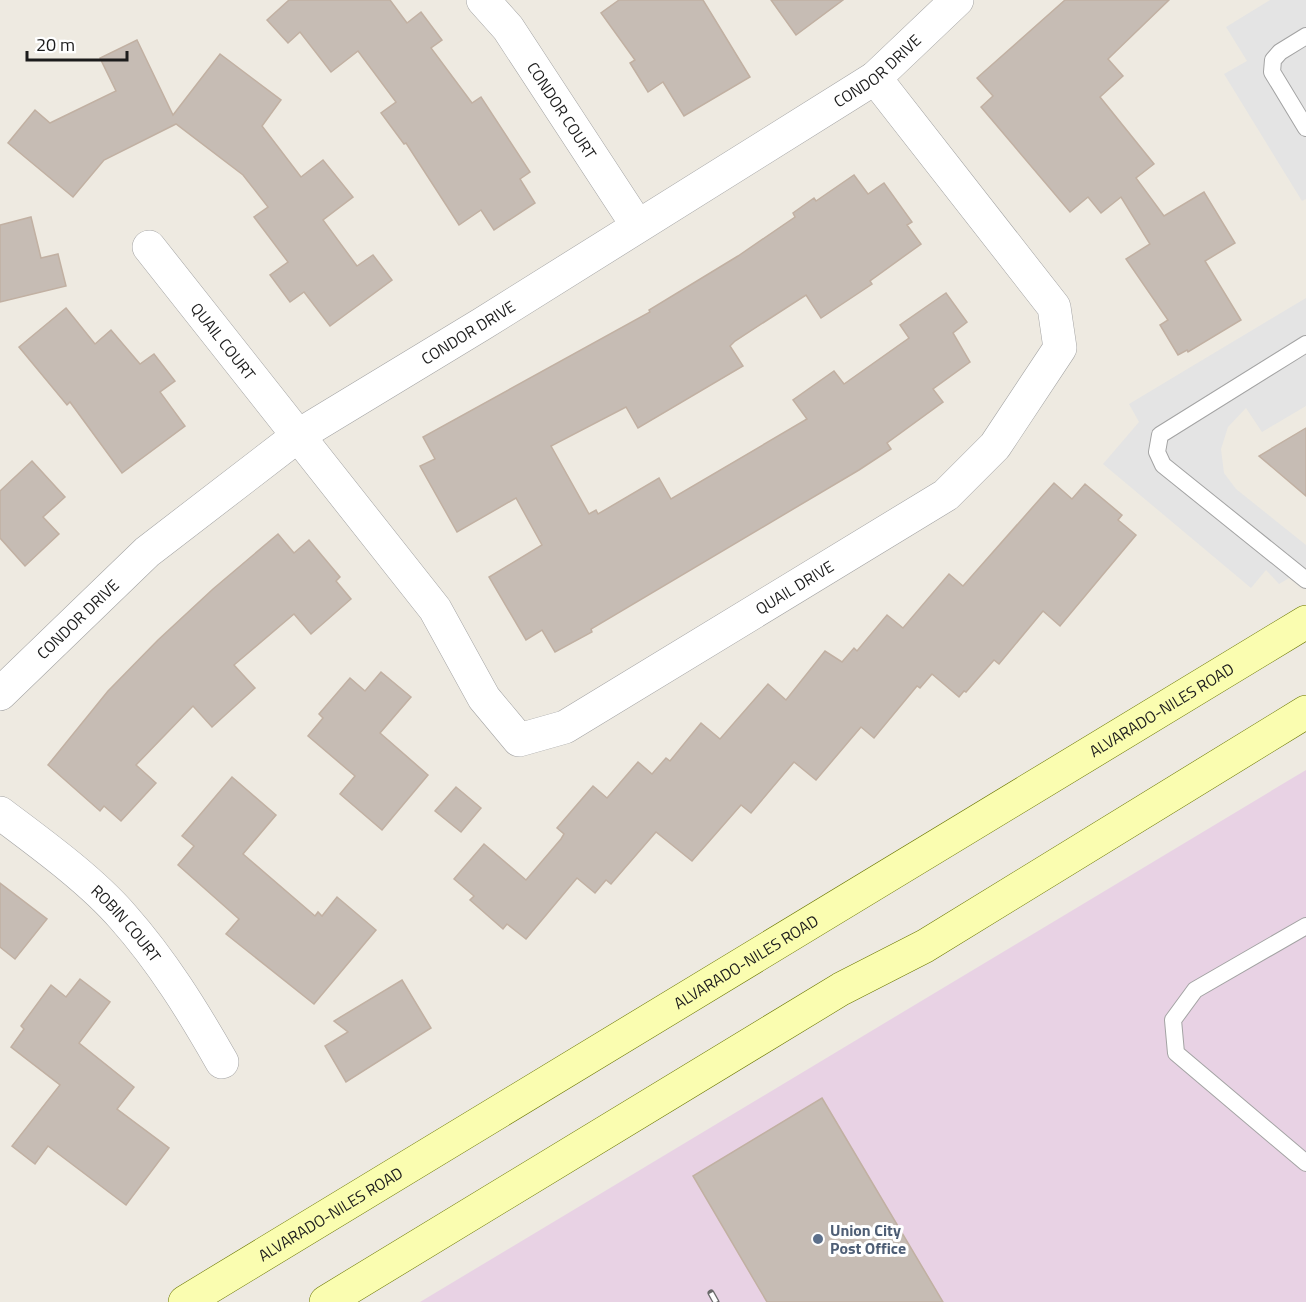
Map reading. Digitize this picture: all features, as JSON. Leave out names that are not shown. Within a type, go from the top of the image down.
[{"type":"main road","name":"ALVARADO-NILES ROAD","points":[[185,1302],[1306,622]]},
{"type":"main road","points":[[326,1302],[841,989],[925,946],[1306,711]]},
{"type":"street","name":"CONDOR COURT","points":[[483,0],[508,28],[637,225]]},
{"type":"street","name":"CONDOR DRIVE","points":[[0,694],[147,552],[299,435],[482,324],[875,78],[957,0]]},
{"type":"street","name":"QUAIL DRIVE","points":[[299,435],[435,609],[484,698],[519,740],[565,727],[946,495],[995,446],[1060,348],[1054,307],[875,78]]},
{"type":"street","name":"QUAIL COURT","points":[[149,247],[299,435]]},
{"type":"street","name":"ROBIN COURT","points":[[0,813],[51,851],[123,916],[184,997],[222,1062]]},
{"type":"lane","points":[[1306,36],[1280,52],[1273,60],[1272,72],[1306,128]]},
{"type":"lane","points":[[1306,344],[1160,435],[1157,452],[1163,465],[1306,580]]},
{"type":"lane","points":[[1306,926],[1195,990],[1173,1020],[1176,1053],[1306,1163]]},
{"type":"shaded area","points":[[1270,0],[1306,0],[1306,199],[1302,201],[1224,74],[1247,61],[1226,27]]},
{"type":"shaded area","points":[[1306,298],[1306,406],[1262,432],[1246,408],[1228,427],[1221,449],[1224,473],[1236,489],[1306,545],[1306,568],[1279,584],[1266,570],[1251,588],[1103,464],[1139,422],[1129,404]]},
{"type":"shaded area","points":[[1306,770],[1306,1302],[420,1302]]},
{"type":"building","points":[[289,0],[390,0],[407,23],[421,12],[442,40],[431,48],[472,103],[481,97],[530,172],[520,179],[535,203],[494,230],[481,210],[459,225],[406,143],[404,144],[381,113],[396,102],[358,51],[331,72],[300,32],[288,43],[267,20]]},
{"type":"building","points":[[619,0],[703,0],[750,77],[684,116],[663,82],[648,92],[630,63],[635,60],[601,13]]},
{"type":"building","points":[[771,0],[843,0],[796,35]]},
{"type":"building","points":[[1065,0],[1169,0],[1108,59],[1123,76],[1100,97],[1154,164],[1136,178],[1164,216],[1204,192],[1235,243],[1205,261],[1241,320],[1188,352],[1187,350],[1178,355],[1160,325],[1168,320],[1126,259],[1150,244],[1121,197],[1101,213],[1088,197],[1070,212],[981,107],[993,96],[977,78]]},
{"type":"building","points":[[137,40],[173,115],[220,54],[281,100],[262,126],[301,177],[323,160],[353,197],[323,220],[357,266],[373,255],[392,280],[330,326],[304,292],[290,302],[270,275],[288,262],[254,217],[268,207],[243,175],[176,124],[104,160],[73,197],[8,143],[35,110],[50,123],[116,91],[100,58]]},
{"type":"building","points":[[854,175],[868,194],[884,183],[912,222],[907,225],[921,244],[870,281],[872,284],[821,318],[806,295],[735,341],[730,346],[743,366],[638,428],[626,407],[551,446],[589,514],[596,510],[598,514],[659,478],[671,499],[807,419],[793,400],[834,371],[844,384],[909,338],[900,325],[946,293],[967,322],[953,333],[970,362],[933,389],[943,402],[887,443],[891,449],[859,470],[591,629],[592,632],[555,652],[542,630],[526,640],[489,577],[542,545],[516,498],[457,532],[420,466],[435,459],[423,437],[650,312],[649,310],[738,256],[795,217],[793,213],[814,198],[816,201]]},
{"type":"building","points":[[31,217],[41,258],[58,254],[66,286],[0,302],[0,225]]},
{"type":"building","points":[[66,308],[95,344],[111,330],[140,364],[154,354],[175,381],[160,392],[185,426],[122,473],[70,402],[67,405],[19,347]]},
{"type":"building","points":[[1306,428],[1306,496],[1259,456]]},
{"type":"building","points":[[32,461],[65,497],[43,517],[59,534],[25,566],[0,538],[0,491]]},
{"type":"building","points":[[1054,483],[1072,499],[1085,484],[1122,515],[1118,520],[1136,535],[1060,626],[1043,611],[999,664],[994,660],[959,697],[932,674],[920,688],[917,686],[874,738],[861,727],[816,780],[794,762],[751,813],[741,805],[692,861],[656,832],[611,884],[606,880],[595,893],[577,878],[526,939],[507,924],[503,929],[470,900],[474,896],[454,879],[484,844],[526,880],[564,834],[557,828],[593,786],[607,798],[638,762],[652,774],[666,758],[670,761],[701,723],[720,739],[768,684],[786,700],[825,651],[842,662],[854,648],[857,651],[887,615],[903,628],[949,574],[963,586]]},
{"type":"building","points":[[278,534],[294,553],[309,540],[340,577],[336,581],[351,599],[311,634],[294,614],[234,665],[255,688],[212,727],[193,706],[136,765],[156,783],[121,821],[104,806],[100,811],[48,765],[108,691],[158,640],[213,589]]},
{"type":"building","points":[[381,672],[411,697],[380,733],[428,775],[382,830],[340,794],[355,776],[308,736],[323,718],[319,714],[350,678],[365,691]]},
{"type":"building","points":[[232,777],[276,815],[243,854],[315,916],[318,912],[322,916],[337,897],[376,930],[314,1004],[226,934],[239,919],[178,865],[194,846],[182,836]]},
{"type":"building","points":[[456,787],[481,808],[461,832],[435,811]]},
{"type":"building","points":[[0,883],[47,919],[15,959],[0,947]]},
{"type":"building","points":[[80,979],[110,1002],[79,1043],[134,1087],[117,1109],[169,1148],[126,1205],[48,1146],[35,1164],[12,1146],[60,1085],[11,1047],[24,1029],[21,1026],[51,985],[66,997]]},
{"type":"building","points":[[402,980],[431,1028],[346,1082],[325,1046],[348,1032],[334,1021]]},
{"type":"building","name":"Union City Post Office","points":[[822,1098],[943,1302],[767,1302],[693,1176]]},
{"type":"railway","points":[[711,1293],[716,1302]]},
{"type":"place","name":"Union City Post Office","points":[[818,1239]]}]
